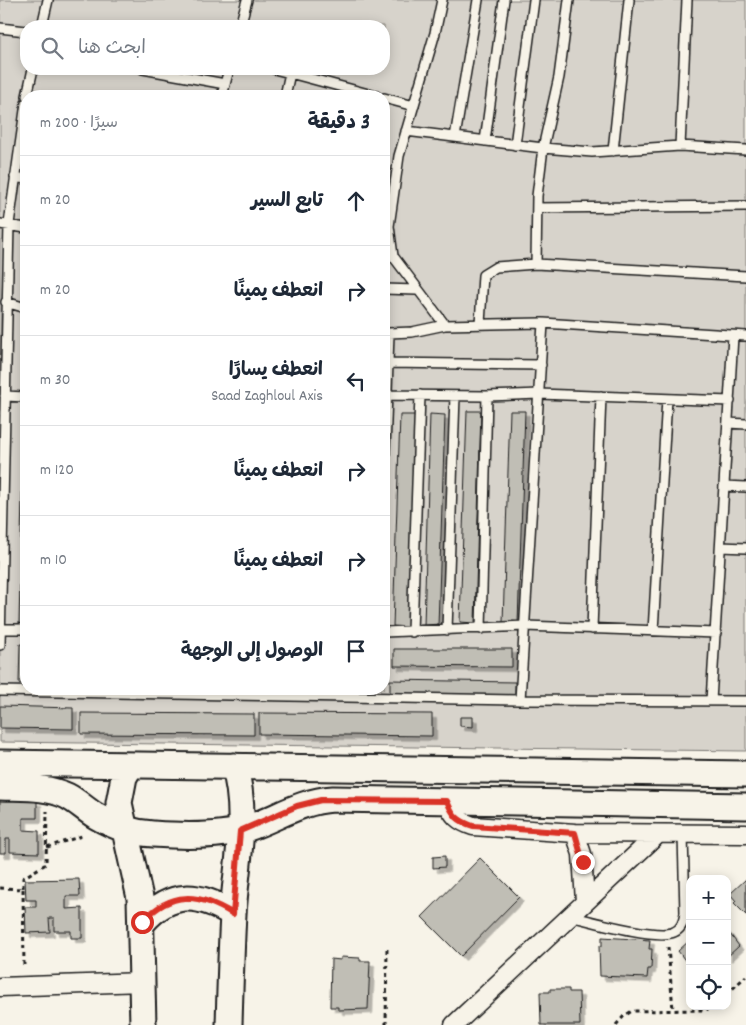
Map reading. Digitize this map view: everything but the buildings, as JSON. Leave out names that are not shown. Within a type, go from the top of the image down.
[{"type":"main road","points":[[0,763],[746,774]]},
{"type":"main road","points":[[131,765],[124,777],[120,796],[120,827],[137,875],[142,922],[143,1025]]},
{"type":"main road","points":[[229,1025],[233,914],[241,798],[234,766]]},
{"type":"main road","points":[[0,787],[47,790],[68,796],[95,815],[120,827],[153,834],[240,831],[297,806],[321,800],[746,806]]},
{"type":"main road","points":[[142,922],[154,909],[170,900],[187,897],[204,900],[233,914]]},
{"type":"street","points":[[447,801],[453,815],[460,821],[473,826],[575,833],[746,834]]},
{"type":"street","points":[[575,833],[582,854],[585,902]]},
{"type":"street","points":[[454,1025],[658,834]]},
{"type":"street","points":[[0,987],[143,982]]},
{"type":"lane","points":[[43,20],[48,0]]},
{"type":"lane","points":[[242,20],[247,0]]},
{"type":"lane","points":[[390,219],[399,156],[435,33],[442,0]]},
{"type":"lane","points":[[454,137],[478,0]]},
{"type":"lane","points":[[485,141],[504,0]]},
{"type":"lane","points":[[515,144],[534,0]]},
{"type":"lane","points":[[536,264],[537,208],[543,148],[559,77],[569,0]]},
{"type":"lane","points":[[613,150],[630,0]]},
{"type":"lane","points":[[680,146],[687,0]]},
{"type":"lane","points":[[0,28],[20,30]]},
{"type":"lane","points":[[29,90],[32,75]]},
{"type":"lane","points":[[176,75],[225,84]]},
{"type":"lane","points":[[224,90],[227,75]]},
{"type":"lane","points":[[286,90],[290,75]]},
{"type":"lane","points":[[296,75],[343,90]]},
{"type":"lane","points":[[390,100],[414,106]]},
{"type":"lane","points":[[406,131],[543,148],[592,152],[680,146],[746,150]]},
{"type":"lane","points":[[0,645],[2,419],[5,396],[5,224],[20,146]]},
{"type":"lane","points":[[15,177],[20,178]]},
{"type":"lane","points":[[537,208],[746,206]]},
{"type":"lane","points":[[5,224],[20,227]]},
{"type":"lane","points":[[390,234],[393,256],[416,290],[445,325]]},
{"type":"lane","points":[[480,324],[483,276],[496,267],[536,264],[746,276]]},
{"type":"lane","points":[[390,289],[416,290]]},
{"type":"lane","points":[[6,302],[20,306]]},
{"type":"lane","points":[[520,700],[543,323]]},
{"type":"lane","points":[[390,333],[412,332],[445,325],[543,323],[746,336]]},
{"type":"lane","points":[[711,701],[734,336]]},
{"type":"lane","points":[[390,363],[541,365]]},
{"type":"lane","points":[[390,395],[486,396],[539,394],[730,401]]},
{"type":"lane","points":[[5,396],[20,397]]},
{"type":"lane","points":[[412,632],[420,396]]},
{"type":"lane","points":[[446,630],[455,396]]},
{"type":"lane","points":[[481,629],[486,396]]},
{"type":"lane","points":[[592,628],[602,396]]},
{"type":"lane","points":[[653,631],[667,399]]},
{"type":"lane","points":[[728,423],[746,424]]},
{"type":"lane","points":[[724,486],[746,487]]},
{"type":"lane","points":[[721,547],[746,548]]},
{"type":"lane","points":[[390,632],[525,626],[716,633]]},
{"type":"lane","points":[[0,629],[20,629]]},
{"type":"lane","points":[[0,691],[20,691]]},
{"type":"lane","points":[[390,694],[520,700],[746,701]]},
{"type":"lane","points":[[570,916],[626,929],[666,934],[678,930],[685,919],[683,835]]},
{"type":"path","points":[[24,986],[23,878],[46,864],[47,790]]},
{"type":"path","points":[[47,847],[120,827]]},
{"type":"path","points":[[0,888],[23,889]]},
{"type":"path","points":[[666,934],[673,1010]]},
{"type":"path","points":[[386,1025],[387,948]]},
{"type":"path","points":[[731,990],[746,976]]},
{"type":"path","points":[[616,1025],[624,1016],[632,1011],[686,1010]]},
{"type":"shaded area","points":[[0,0],[746,0],[746,751],[0,742]]},
{"type":"route","points":[[142,922],[154,909],[170,900],[187,897],[204,900],[220,906],[233,914],[240,831],[297,806],[321,800],[447,801],[453,815],[460,821],[473,826],[575,833],[583,862]]}]
